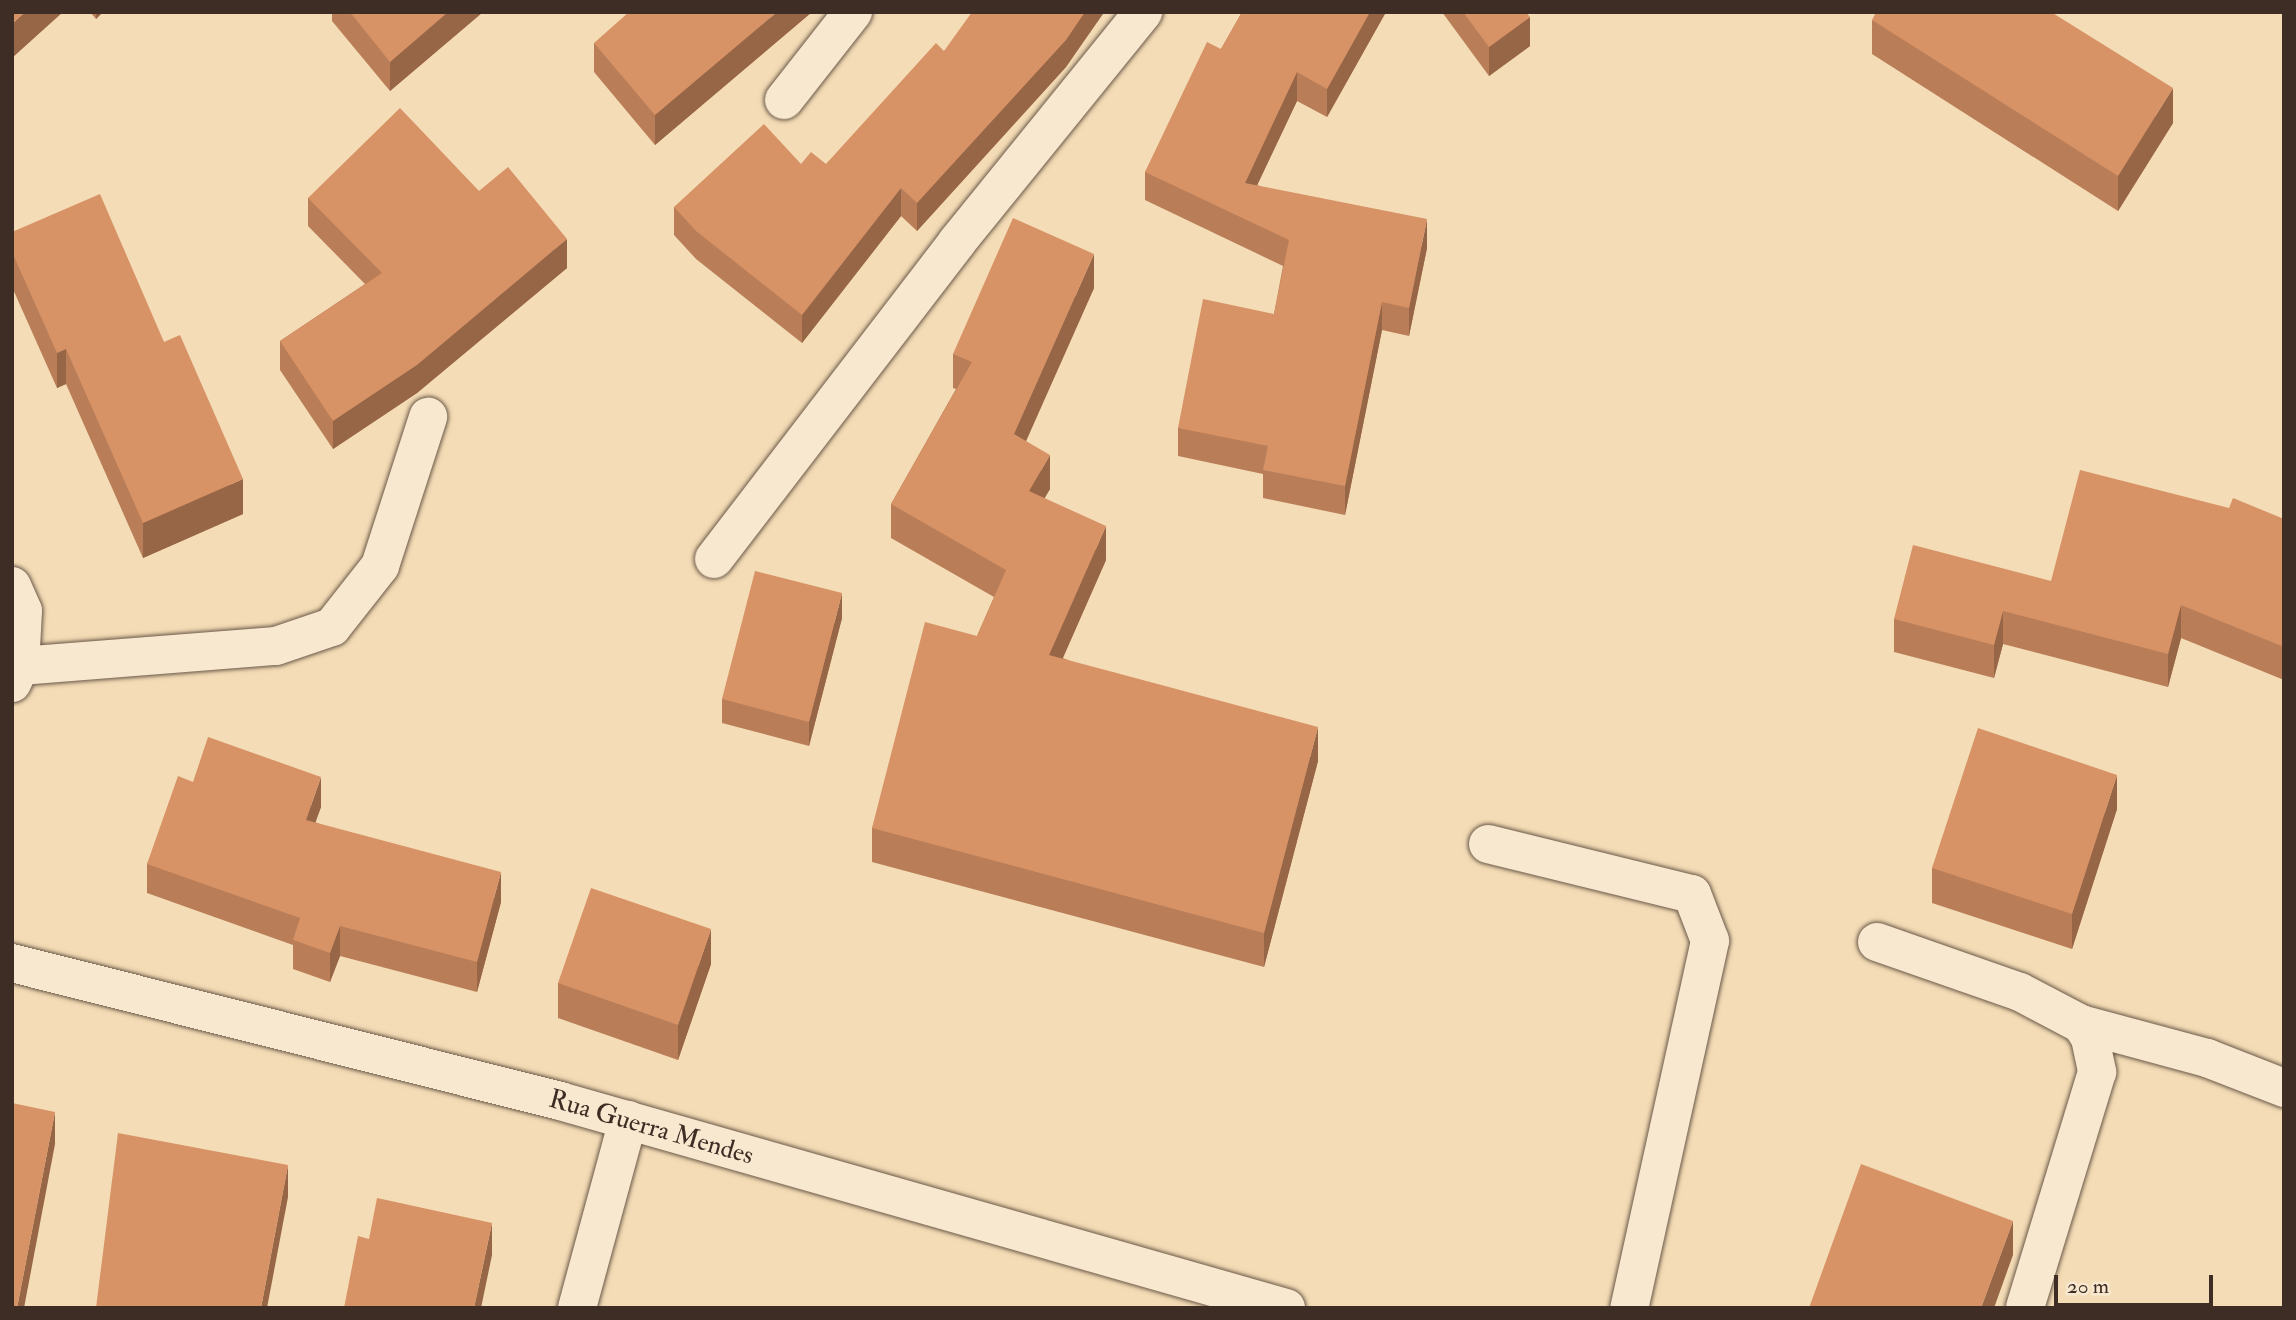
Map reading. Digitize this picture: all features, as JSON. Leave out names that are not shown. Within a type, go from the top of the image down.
[{"type":"street","points":[[784,100],[853,12]]},
{"type":"street","points":[[714,559],[957,242],[1143,12]]},
{"type":"street","points":[[12,586],[23,611],[16,675],[276,646],[332,627],[380,566],[428,417]]},
{"type":"street","points":[[1488,844],[1692,894],[1710,941],[1629,1308]]},
{"type":"street","points":[[1877,943],[2020,992],[2081,1024],[2207,1058],[2284,1088]]},
{"type":"street","name":"Rua Guerra Mendes","points":[[12,963],[628,1121],[1286,1308]]},
{"type":"street","points":[[2025,1308],[2097,1072],[2090,1038],[2081,1024]]},
{"type":"street","points":[[577,1308],[628,1121]]},
{"type":"building","points":[[12,12],[25,12],[12,24]]},
{"type":"building","points":[[350,12],[448,12],[390,62]]},
{"type":"building","points":[[629,12],[777,12],[655,115],[594,43]]},
{"type":"building","points":[[972,12],[1085,12],[1066,40],[917,203],[901,188],[802,315],[696,231],[674,207],[764,124],[801,164],[811,152],[826,164],[936,43],[944,51]]},
{"type":"building","points":[[1242,12],[1370,12],[1327,89],[1297,72],[1245,183],[1427,219],[1409,308],[1382,302],[1345,486],[1263,470],[1268,446],[1178,428],[1203,299],[1274,314],[1289,240],[1145,172],[1207,42],[1221,49]]},
{"type":"building","points":[[1463,12],[1526,12],[1530,17],[1489,47]]},
{"type":"building","points":[[1876,12],[2051,12],[2173,88],[2118,176],[1872,20]]},
{"type":"building","points":[[400,108],[479,191],[508,167],[567,239],[417,365],[333,421],[280,341],[382,273],[308,198]]},
{"type":"building","points":[[100,194],[164,342],[180,335],[243,479],[143,523],[66,349],[57,353],[12,252],[12,232]]},
{"type":"building","points":[[1013,218],[1094,254],[1014,434],[1050,455],[1029,491],[1106,526],[1049,655],[1318,727],[1264,933],[872,828],[925,622],[977,636],[1006,570],[891,504],[972,362],[953,354]]},
{"type":"building","points":[[2080,470],[2229,508],[2233,498],[2284,519],[2284,647],[2181,605],[2168,654],[2003,611],[1994,645],[1894,619],[1913,545],[2051,581]]},
{"type":"building","points":[[755,571],[842,593],[809,722],[722,699]]},
{"type":"building","points":[[1978,728],[2117,775],[2072,914],[1932,868]]},
{"type":"building","points":[[208,737],[321,777],[306,820],[501,872],[477,962],[340,926],[330,953],[293,940],[300,918],[147,864],[178,776],[193,782]]},
{"type":"building","points":[[591,888],[711,929],[678,1025],[558,983]]},
{"type":"building","points":[[12,1103],[55,1112],[17,1308],[12,1308]]},
{"type":"building","points":[[118,1133],[288,1165],[261,1308],[96,1308]]},
{"type":"building","points":[[1861,1164],[2013,1221],[1981,1308],[1809,1308]]},
{"type":"building","points":[[377,1198],[492,1223],[474,1308],[344,1308],[358,1236],[369,1239]]}]
